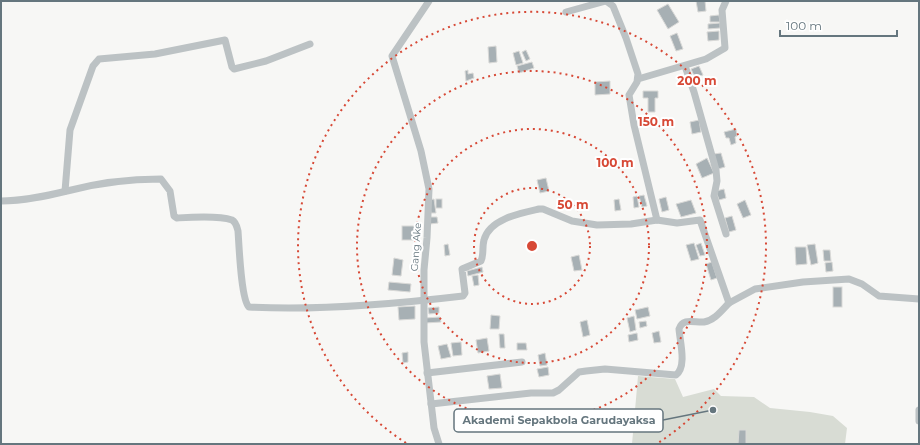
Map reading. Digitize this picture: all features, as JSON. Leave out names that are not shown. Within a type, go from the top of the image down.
[{"type":"street","name":"Gang Ake","points":[[429,1],[392,56],[421,151],[429,189],[423,301],[424,342],[434,428],[439,444]]},
{"type":"street","points":[[638,78],[706,59],[725,48],[722,10],[726,1]]},
{"type":"street","points":[[566,12],[608,2],[613,6],[626,38],[638,78],[629,95],[634,125],[657,220]]},
{"type":"street","points":[[65,191],[71,124],[93,66],[99,59],[155,54],[225,40],[232,67],[234,69],[263,62],[310,44]]},
{"type":"street","points":[[685,66],[716,170],[717,181],[714,196],[726,234]]},
{"type":"street","points":[[1,201],[27,199],[111,183],[161,179],[170,191],[174,216],[177,218],[210,217],[232,220],[238,231],[242,279],[246,302],[249,307],[331,306],[423,301],[463,296],[462,269],[481,261],[484,238],[488,231],[500,221],[539,209],[544,209],[572,221],[597,225],[631,224],[657,220],[677,223],[697,220],[701,222],[729,303]]},
{"type":"street","points":[[431,404],[531,393],[553,393],[559,390],[579,372],[586,371],[605,369],[676,375],[681,371],[683,365],[679,329],[680,325],[685,322],[710,320],[729,303],[755,289],[803,282],[849,279],[862,284],[879,296],[919,299]]},
{"type":"street","points":[[427,373],[522,362]]},
{"type":"street","points":[[919,410],[919,421]]},
{"type":"shaded area","points":[[638,376],[675,379],[683,397],[714,389],[721,396],[754,397],[770,408],[833,416],[847,428],[845,444],[632,444]]},
{"type":"building","points":[[696,1],[705,1],[706,11],[698,12]]},
{"type":"building","points":[[668,4],[679,22],[668,29],[657,10]]},
{"type":"building","points":[[719,15],[720,22],[710,22],[710,16]]},
{"type":"building","points":[[720,23],[720,28],[708,29],[708,24]]},
{"type":"building","points":[[719,31],[719,40],[708,41],[707,32]]},
{"type":"building","points":[[677,33],[683,49],[676,51],[670,36]]},
{"type":"building","points":[[496,46],[497,62],[489,63],[488,47]]},
{"type":"building","points":[[526,50],[530,59],[526,61],[522,52]]},
{"type":"building","points":[[519,51],[523,63],[516,65],[513,53]]},
{"type":"building","points":[[532,62],[534,68],[519,73],[517,66]]},
{"type":"building","points":[[699,66],[703,75],[695,78],[691,69]]},
{"type":"building","points":[[468,70],[468,74],[473,73],[474,78],[466,81],[465,71]]},
{"type":"building","points":[[610,81],[610,94],[595,95],[595,82]]},
{"type":"building","points":[[643,91],[658,91],[658,98],[655,98],[655,112],[648,112],[648,98],[643,98]]},
{"type":"building","points":[[699,120],[701,132],[692,134],[690,122]]},
{"type":"building","points":[[736,129],[736,143],[731,145],[729,138],[726,138],[724,132]]},
{"type":"building","points":[[721,153],[725,167],[718,169],[714,154]]},
{"type":"building","points":[[707,158],[714,173],[702,178],[696,164]]},
{"type":"building","points":[[546,178],[549,191],[540,193],[537,180]]},
{"type":"building","points":[[724,189],[726,198],[719,200],[716,191]]},
{"type":"building","points":[[644,195],[647,206],[642,207],[639,196]]},
{"type":"building","points":[[637,196],[639,207],[634,208],[633,197]]},
{"type":"building","points":[[666,197],[669,210],[662,212],[659,199]]},
{"type":"building","points":[[434,199],[436,213],[431,213],[429,200]]},
{"type":"building","points":[[436,199],[442,199],[442,208],[436,208]]},
{"type":"building","points":[[619,199],[621,210],[615,211],[614,200]]},
{"type":"building","points":[[691,200],[696,213],[681,217],[676,204]]},
{"type":"building","points":[[745,200],[751,215],[743,218],[737,204]]},
{"type":"building","points":[[732,216],[736,230],[729,232],[725,218]]},
{"type":"building","points":[[429,217],[437,217],[438,223],[430,224]]},
{"type":"building","points":[[402,226],[416,226],[416,240],[402,240]]},
{"type":"building","points":[[694,243],[699,259],[691,261],[686,245]]},
{"type":"building","points":[[701,243],[705,255],[700,256],[696,245]]},
{"type":"building","points":[[448,244],[450,255],[445,256],[444,245]]},
{"type":"building","points":[[815,244],[818,263],[811,265],[807,245]]},
{"type":"building","points":[[795,247],[806,247],[807,264],[796,265]]},
{"type":"building","points":[[823,250],[830,250],[831,261],[824,261]]},
{"type":"building","points":[[579,255],[582,270],[574,271],[571,257]]},
{"type":"building","points":[[394,258],[403,260],[401,276],[392,275]]},
{"type":"building","points":[[712,262],[717,278],[711,280],[706,264]]},
{"type":"building","points":[[832,262],[833,271],[826,272],[825,263]]},
{"type":"building","points":[[482,267],[483,272],[468,276],[467,271]]},
{"type":"building","points":[[478,275],[479,285],[474,286],[472,276]]},
{"type":"building","points":[[389,282],[411,284],[410,292],[388,290]]},
{"type":"building","points":[[833,287],[842,287],[842,307],[833,307]]},
{"type":"building","points":[[415,306],[415,319],[399,320],[398,307]]},
{"type":"building","points":[[439,307],[439,313],[429,314],[428,308]]},
{"type":"building","points":[[648,307],[650,316],[637,319],[635,310]]},
{"type":"building","points":[[491,315],[500,316],[499,329],[490,329]]},
{"type":"building","points":[[634,316],[636,330],[630,332],[627,318]]},
{"type":"building","points":[[440,317],[441,322],[425,323],[425,318]]},
{"type":"building","points":[[587,320],[590,335],[583,337],[580,322]]},
{"type":"building","points":[[646,321],[647,326],[640,328],[639,322]]},
{"type":"building","points":[[659,331],[661,342],[654,343],[652,333]]},
{"type":"building","points":[[637,333],[638,340],[629,342],[628,335]]},
{"type":"building","points":[[499,334],[504,334],[505,348],[500,348]]},
{"type":"building","points":[[487,338],[489,351],[478,353],[476,340]]},
{"type":"building","points":[[461,342],[462,355],[453,356],[451,343]]},
{"type":"building","points":[[517,343],[526,343],[527,350],[517,350]]},
{"type":"building","points":[[447,344],[451,357],[441,359],[438,346]]},
{"type":"building","points":[[408,352],[408,362],[403,363],[402,353]]},
{"type":"building","points":[[545,353],[547,365],[540,366],[538,355]]},
{"type":"building","points":[[548,367],[549,375],[539,377],[537,369]]},
{"type":"building","points":[[500,374],[502,388],[489,389],[487,376]]},
{"type":"building","points":[[739,430],[746,430],[746,444],[738,444]]},
{"type":"place","name":"Akademi Sepakbola Garudayaksa","points":[[713,410]]}]
